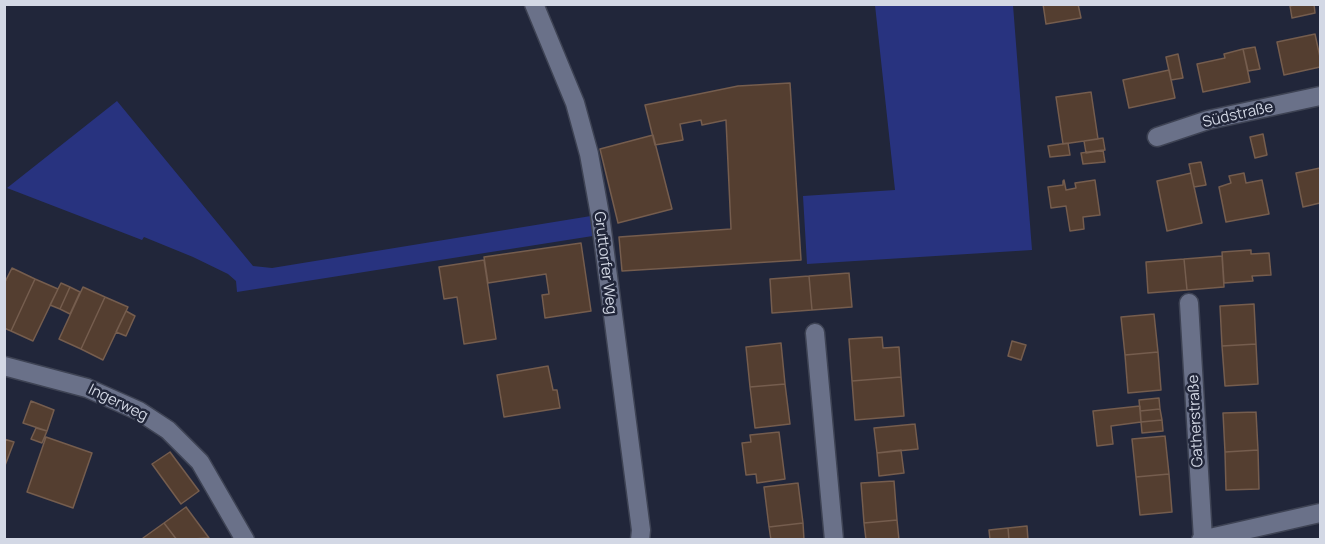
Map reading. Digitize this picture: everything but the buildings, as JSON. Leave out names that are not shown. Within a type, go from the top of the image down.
[{"type":"street","name":"Gruttorfer Weg","points":[[534,4],[575,104],[589,154],[600,215],[642,536]]},
{"type":"street","name":"Südstraße","points":[[1157,137],[1208,120],[1320,96]]},
{"type":"street","name":"Gatherstraße","points":[[1189,303],[1202,539],[1320,513]]},
{"type":"street","points":[[815,333],[834,540]]},
{"type":"street","name":"Ingerweg","points":[[4,366],[87,387],[140,411],[168,430],[200,462],[246,540]]},
{"type":"shaded area","points":[[875,5],[1013,5],[1032,250],[807,264],[803,196],[895,190]]},
{"type":"shaded area","points":[[117,101],[253,266],[272,268],[597,215],[599,235],[237,292],[236,281],[228,274],[193,257],[7,188]]}]
